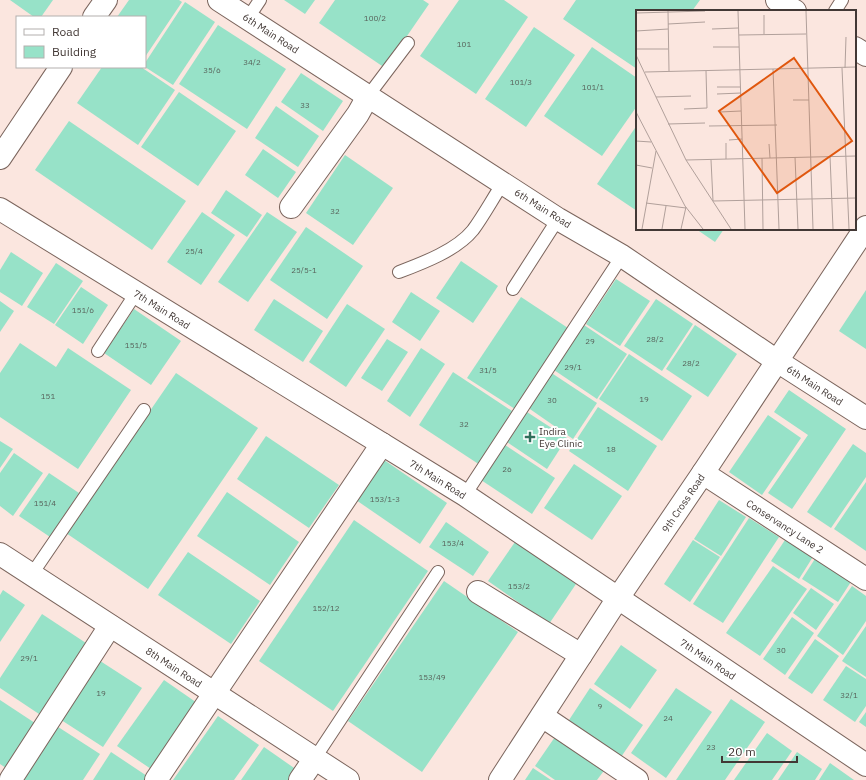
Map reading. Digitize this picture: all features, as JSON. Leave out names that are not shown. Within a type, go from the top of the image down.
[{"type":"street","points":[[95,16],[106,0]]},
{"type":"street","name":"6th Main Road","points":[[220,0],[558,219],[622,256],[777,361],[866,418]]},
{"type":"street","points":[[777,0],[793,10]]},
{"type":"street","points":[[856,49],[866,55]]},
{"type":"street","points":[[0,158],[60,68]]},
{"type":"street","points":[[292,207],[358,114],[368,96]]},
{"type":"street","name":"7th Main Road","points":[[0,209],[465,496],[866,765]]},
{"type":"street","name":"9th Cross Road","points":[[500,780],[618,598],[865,229]]},
{"type":"street","points":[[156,780],[216,694],[382,444]]},
{"type":"street","name":"Conservancy Lane 2","points":[[703,473],[866,579]]},
{"type":"street","name":"8th Main Road","points":[[0,554],[348,780]]},
{"type":"street","points":[[478,592],[581,655]]},
{"type":"street","points":[[11,779],[110,626]]},
{"type":"street","points":[[542,716],[637,780]]},
{"type":"street","points":[[300,780],[315,758]]},
{"type":"lane","points":[[248,18],[260,0]]},
{"type":"lane","points":[[836,10],[842,0]]},
{"type":"lane","points":[[368,96],[408,43]]},
{"type":"lane","points":[[399,272],[438,256],[458,243],[472,231],[503,183]]},
{"type":"lane","points":[[513,289],[558,219]]},
{"type":"lane","points":[[465,496],[622,256]]},
{"type":"lane","points":[[98,351],[136,293]]},
{"type":"lane","points":[[32,574],[144,410]]},
{"type":"lane","points":[[315,758],[438,572]]},
{"type":"building","points":[[10,0],[53,0],[42,16],[33,16]]},
{"type":"building","points":[[129,0],[179,0],[182,2],[146,56],[146,16],[118,16]]},
{"type":"building","points":[[284,0],[315,0],[305,14]]},
{"type":"building","points":[[335,0],[423,0],[429,4],[385,68],[319,23]]},
{"type":"building","points":[[459,0],[504,0],[528,17],[476,94],[420,56]]},
{"type":"building","points":[[576,0],[700,0],[693,10],[636,10],[636,68],[563,19]]},
{"type":"building","points":[[185,2],[215,22],[173,85],[146,68],[146,61]]},
{"type":"building","points":[[218,25],[286,69],[247,129],[179,84]]},
{"type":"building","points":[[534,27],[575,55],[526,127],[485,99]]},
{"type":"building","points":[[592,47],[636,77],[636,107],[602,156],[544,116]]},
{"type":"building","points":[[101,68],[142,68],[175,90],[138,145],[77,103]]},
{"type":"building","points":[[301,73],[343,101],[323,131],[281,102]]},
{"type":"building","points":[[179,92],[236,131],[198,186],[141,147]]},
{"type":"building","points":[[276,106],[319,136],[298,167],[255,138]]},
{"type":"building","points":[[69,121],[186,201],[152,250],[35,170]]},
{"type":"building","points":[[636,126],[636,210],[597,184]]},
{"type":"building","points":[[263,149],[296,172],[278,198],[245,175]]},
{"type":"building","points":[[345,155],[393,188],[353,245],[306,213]]},
{"type":"building","points":[[226,190],[262,215],[247,237],[211,213]]},
{"type":"building","points":[[202,212],[235,235],[201,285],[167,262]]},
{"type":"building","points":[[267,212],[297,232],[248,302],[218,282]]},
{"type":"building","points":[[306,227],[363,266],[327,319],[270,280]]},
{"type":"building","points":[[697,230],[723,230],[715,242]]},
{"type":"building","points":[[11,252],[43,273],[22,306],[0,292],[0,270]]},
{"type":"building","points":[[461,261],[498,286],[473,323],[436,298]]},
{"type":"building","points":[[56,263],[83,281],[54,324],[27,307]]},
{"type":"building","points":[[616,279],[650,301],[620,346],[586,324]]},
{"type":"building","points":[[81,287],[108,305],[83,344],[55,325]]},
{"type":"building","points":[[866,290],[866,349],[839,331]]},
{"type":"building","points":[[411,292],[440,311],[420,341],[392,322]]},
{"type":"building","points":[[521,297],[568,328],[515,409],[467,378]]},
{"type":"building","points":[[274,299],[323,331],[303,362],[254,330]]},
{"type":"building","points":[[656,299],[693,324],[662,371],[624,346]]},
{"type":"building","points":[[0,301],[14,311],[0,332]]},
{"type":"building","points":[[347,304],[385,329],[346,387],[309,362]]},
{"type":"building","points":[[134,309],[181,341],[151,385],[104,353]]},
{"type":"building","points":[[584,325],[627,354],[597,399],[554,370]]},
{"type":"building","points":[[695,325],[737,354],[708,397],[666,369]]},
{"type":"building","points":[[387,339],[408,352],[382,391],[361,378]]},
{"type":"building","points":[[20,343],[56,367],[68,348],[131,390],[78,469],[0,417],[0,373]]},
{"type":"building","points":[[421,348],[445,364],[410,417],[387,401]]},
{"type":"building","points":[[629,354],[692,396],[662,441],[599,399]]},
{"type":"building","points":[[453,372],[515,413],[480,465],[419,425]]},
{"type":"building","points":[[550,372],[597,403],[573,439],[527,407]]},
{"type":"building","points":[[176,373],[258,428],[148,589],[66,533]]},
{"type":"building","points":[[789,390],[846,429],[792,509],[768,493],[808,435],[774,412]]},
{"type":"building","points":[[598,407],[657,446],[628,491],[569,451]]},
{"type":"building","points":[[527,412],[567,438],[547,469],[507,442]]},
{"type":"building","points":[[768,415],[801,438],[762,495],[729,472]]},
{"type":"building","points":[[266,436],[339,485],[309,528],[237,479]]},
{"type":"building","points":[[0,441],[13,449],[0,468]]},
{"type":"building","points":[[853,444],[866,453],[866,477],[831,528],[807,512]]},
{"type":"building","points":[[505,445],[555,478],[532,514],[481,480]]},
{"type":"building","points":[[14,453],[43,473],[13,516],[0,506],[0,473]]},
{"type":"building","points":[[384,460],[447,503],[420,544],[356,500]]},
{"type":"building","points":[[574,464],[622,496],[592,540],[544,508]]},
{"type":"building","points":[[49,473],[79,493],[50,537],[19,516]]},
{"type":"building","points":[[866,482],[866,551],[834,529]]},
{"type":"building","points":[[227,492],[299,542],[270,585],[197,536]]},
{"type":"building","points":[[719,500],[746,517],[721,556],[694,539]]},
{"type":"building","points":[[749,518],[779,537],[723,623],[693,604]]},
{"type":"building","points":[[354,520],[428,571],[333,711],[259,661]]},
{"type":"building","points":[[446,522],[489,552],[473,576],[429,547]]},
{"type":"building","points":[[789,534],[816,552],[799,579],[771,561]]},
{"type":"building","points":[[693,540],[720,557],[690,602],[664,584]]},
{"type":"building","points":[[515,542],[576,584],[549,624],[488,581]]},
{"type":"building","points":[[820,551],[856,574],[838,602],[802,579]]},
{"type":"building","points":[[188,552],[260,601],[231,644],[158,595]]},
{"type":"building","points":[[773,566],[807,589],[760,656],[726,633]]},
{"type":"building","points":[[444,581],[518,632],[422,772],[348,721]]},
{"type":"building","points":[[852,586],[866,596],[866,621],[843,655],[817,636]]},
{"type":"building","points":[[811,588],[834,604],[816,630],[793,613]]},
{"type":"building","points":[[3,590],[25,605],[0,642],[0,595]]},
{"type":"building","points":[[42,614],[89,645],[42,716],[0,688],[0,678]]},
{"type":"building","points":[[792,617],[814,633],[785,675],[763,659]]},
{"type":"building","points":[[866,626],[866,677],[842,661]]},
{"type":"building","points":[[815,639],[839,656],[812,694],[788,678]]},
{"type":"building","points":[[621,645],[657,670],[630,709],[594,684]]},
{"type":"building","points":[[94,657],[142,688],[103,747],[55,716]]},
{"type":"building","points":[[846,666],[866,679],[866,706],[855,722],[823,700]]},
{"type":"building","points":[[164,680],[200,705],[154,771],[117,746]]},
{"type":"building","points":[[590,688],[643,725],[621,757],[569,720]]},
{"type":"building","points":[[676,688],[712,712],[666,778],[631,753]]},
{"type":"building","points":[[731,699],[765,722],[725,780],[676,780]]},
{"type":"building","points":[[0,700],[41,727],[12,772],[0,764]]},
{"type":"building","points":[[866,712],[866,727],[859,722]]},
{"type":"building","points":[[218,716],[259,745],[234,780],[173,780]]},
{"type":"building","points":[[52,723],[100,754],[83,780],[14,780]]},
{"type":"building","points":[[767,733],[792,751],[772,780],[734,780]]},
{"type":"building","points":[[557,734],[606,768],[597,780],[555,780],[535,766]]},
{"type":"building","points":[[264,747],[297,770],[291,780],[241,780]]},
{"type":"building","points":[[111,752],[153,780],[93,780]]},
{"type":"building","points":[[797,752],[822,769],[815,780],[778,780]]},
{"type":"building","points":[[830,763],[854,780],[819,780]]},
{"type":"building","points":[[533,768],[551,780],[525,780]]},
{"type":"place","name":"Indira Eye Clinic","points":[[530,437]]}]
